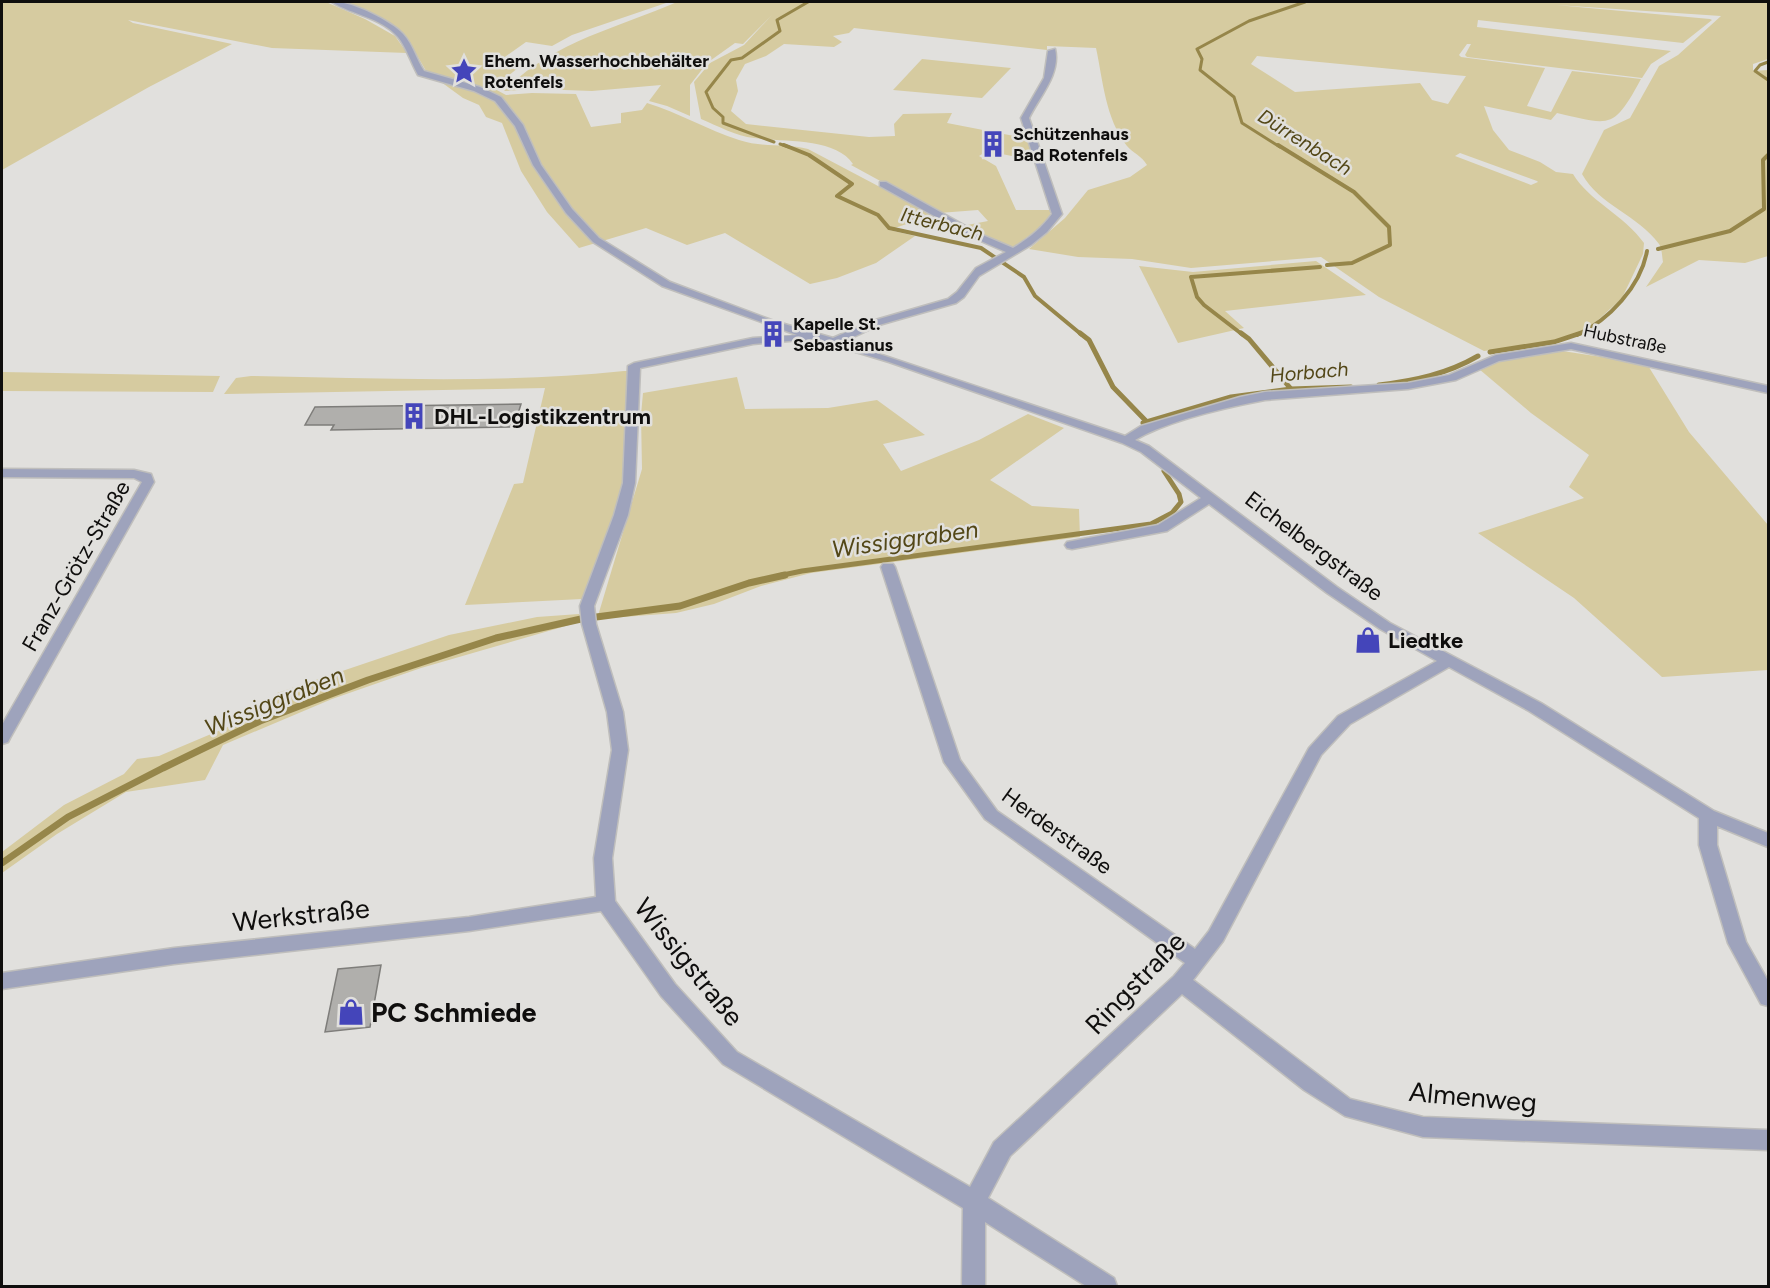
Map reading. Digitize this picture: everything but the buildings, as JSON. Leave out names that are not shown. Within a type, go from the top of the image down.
[{"type":"street","name":"Eichelbergstraße","points":[[335,2],[375,19],[399,34],[413,54],[421,73],[492,94],[519,125],[537,165],[569,211],[596,240],[666,284],[725,307],[833,343],[893,360],[1126,440],[1161,459],[1332,590],[1385,626],[1536,707],[1708,815],[1768,840]]},
{"type":"street","points":[[833,343],[848,333],[952,301],[963,294],[975,274],[1051,223],[1057,214],[1025,118],[1032,101],[1049,78],[1053,64],[1052,51]]},
{"type":"street","points":[[884,184],[977,236],[1004,256]]},
{"type":"street","name":"Eichelbergstraße","points":[[634,366],[753,341],[801,339],[812,336]]},
{"type":"street","name":"Hubstraße","points":[[1126,440],[1145,429],[1240,401],[1265,396],[1408,386],[1452,378],[1496,358],[1571,346],[1768,389]]},
{"type":"street","name":"Wissigstraße","points":[[634,366],[629,483],[621,515],[587,606],[589,624],[615,712],[620,750],[603,858],[606,903],[668,990],[730,1058],[974,1202],[1106,1287]]},
{"type":"street","name":"Franz-Grötz-Straße","points":[[2,473],[134,474],[146,477],[146,488],[2,738]]},
{"type":"street","points":[[1072,545],[1162,528],[1211,497]]},
{"type":"street","name":"Herderstraße","points":[[888,567],[952,762],[967,786],[991,815],[1078,874],[1198,962]]},
{"type":"street","name":"Ringstraße","points":[[973,1287],[974,1202],[1002,1149],[1181,982],[1198,962],[1216,936],[1315,752],[1344,720],[1450,660]]},
{"type":"street","points":[[1708,815],[1708,846],[1737,942],[1768,998]]},
{"type":"street","name":"Werkstraße","points":[[2,981],[174,956],[469,924],[606,903]]},
{"type":"street","name":"Almenweg","points":[[1181,982],[1345,1107],[1423,1127],[1768,1140]]},
{"type":"shaded area","points":[[2,2],[326,2],[365,19],[395,36],[407,53],[272,48],[128,20],[232,44],[149,87],[2,170]]},
{"type":"shaded area","points":[[345,2],[669,2],[572,35],[552,46],[526,42],[495,64],[518,68],[493,88],[506,95],[576,94],[591,127],[621,123],[621,113],[642,110],[647,103],[739,140],[808,149],[933,215],[889,230],[915,236],[876,263],[837,278],[810,284],[725,233],[687,245],[646,228],[579,248],[547,212],[521,171],[502,123],[486,117],[479,105],[463,98],[426,71],[407,38],[395,27]]},
{"type":"shaded area","points":[[677,2],[1768,2],[1768,59],[1753,64],[1753,71],[1768,70],[1768,256],[1745,263],[1699,260],[1646,287],[1663,262],[1660,246],[1640,225],[1598,194],[1582,174],[1604,130],[1630,118],[1659,66],[1678,55],[1721,16],[1556,5],[1712,20],[1683,43],[1478,20],[1477,27],[1671,51],[1651,64],[1642,78],[1467,57],[1465,55],[1471,44],[1467,44],[1459,55],[1461,57],[1545,68],[1527,106],[1551,112],[1572,71],[1641,79],[1624,108],[1608,120],[1589,120],[1557,113],[1551,120],[1484,106],[1493,130],[1509,150],[1540,162],[1556,172],[1573,174],[1588,192],[1627,224],[1644,243],[1643,254],[1622,298],[1597,321],[1577,334],[1555,342],[1484,351],[1379,297],[1321,257],[1191,268],[1132,259],[1078,257],[1029,249],[1065,218],[1088,190],[1130,177],[1147,165],[1127,146],[1114,123],[1109,111],[1096,48],[1047,46],[1047,50],[854,28],[849,33],[833,36],[842,42],[834,47],[784,44],[766,56],[745,64],[736,80],[738,91],[731,111],[746,124],[869,137],[895,136],[894,124],[903,114],[952,113],[947,123],[1029,139],[1036,161],[987,151],[979,156],[996,166],[1016,210],[1050,210],[1050,215],[1042,226],[1014,247],[1006,246],[962,226],[988,221],[978,210],[939,213],[851,165],[853,164],[845,155],[834,149],[808,142],[747,137],[701,119],[694,82],[710,63],[744,45],[772,15],[743,44],[735,43],[707,63],[690,85],[690,116],[649,101],[661,85],[592,91],[537,89],[504,91],[523,74],[564,48]],"holes":[[[1257,56],[1465,76],[1466,76],[1448,104],[1432,100],[1420,83],[1295,92],[1251,64]],[[1460,153],[1537,181],[1538,182],[1531,185],[1455,156]]]},
{"type":"shaded area","points":[[922,59],[1011,68],[982,98],[893,90]]},
{"type":"shaded area","points":[[1316,261],[1366,295],[1225,311],[1244,328],[1178,343],[1139,266],[1193,272]]},
{"type":"shaded area","points":[[1556,350],[1647,364],[1689,432],[1768,525],[1768,670],[1662,677],[1574,598],[1478,533],[1584,498],[1569,487],[1589,455],[1531,413],[1479,369],[1511,356]]},
{"type":"shaded area","points":[[629,371],[625,480],[613,523],[582,599],[465,605],[514,484],[523,483],[545,388],[224,394],[236,378],[251,376],[484,379]]},
{"type":"shaded area","points":[[2,372],[220,376],[213,392],[2,391]]},
{"type":"shaded area","points":[[737,377],[745,409],[828,408],[877,400],[925,435],[883,444],[901,471],[979,440],[1028,414],[1064,428],[990,480],[1032,506],[1079,509],[1080,537],[811,573],[761,586],[714,604],[676,613],[597,619],[642,469],[643,393]]},
{"type":"shaded area","points":[[579,614],[583,621],[421,668],[332,699],[223,745],[205,780],[126,792],[57,834],[2,873],[2,852],[64,805],[124,774],[137,759],[159,756],[277,706],[277,693],[449,635],[537,617]]},
{"type":"waterway","name":"Itterbach","points":[[774,142],[723,123],[723,117],[713,108],[706,92],[731,60],[742,58],[780,31],[777,20],[808,2]]},
{"type":"waterway","name":"Dürrenbach","points":[[1280,147],[1242,123],[1234,97],[1200,70],[1202,59],[1197,49],[1249,21],[1305,2]]},
{"type":"waterway","name":"Horbach","points":[[1768,62],[1760,65],[1755,71],[1768,80]]},
{"type":"waterway","name":"Itterbach","points":[[780,144],[789,147]]},
{"type":"waterway","name":"Itterbach","points":[[784,145],[789,147]]},
{"type":"waterway","name":"Dürrenbach","points":[[1278,145],[1354,192],[1389,227],[1390,245],[1352,263],[1327,265]]},
{"type":"waterway","name":"Itterbach","points":[[789,147],[809,155],[852,184],[837,196],[878,215],[889,228],[981,248],[1024,277],[1035,296],[1082,335]]},
{"type":"waterway","name":"Horbach","points":[[1658,249],[1730,231],[1764,209],[1763,160],[1768,155]]},
{"type":"waterway","name":"Horbach","points":[[1581,333],[1612,311],[1631,289],[1644,264],[1647,251]]},
{"type":"waterway","name":"Dürrenbach","points":[[1243,335],[1204,305],[1197,297],[1191,277],[1320,267]]},
{"type":"waterway","name":"Itterbach","points":[[1080,333],[1089,340],[1113,387],[1147,422]]},
{"type":"waterway","name":"Dürrenbach","points":[[1241,333],[1249,339],[1291,389]]},
{"type":"waterway","name":"Horbach","points":[[1490,352],[1554,342],[1581,333]]},
{"type":"waterway","name":"Horbach","points":[[1577,335],[1581,333]]},
{"type":"waterway","name":"Horbach","points":[[1379,385],[1430,376],[1454,368],[1478,356]]},
{"type":"waterway","name":"Horbach","points":[[1291,389],[1351,387]]},
{"type":"waterway","name":"Horbach","points":[[1147,422],[1231,397],[1291,389]]},
{"type":"waterway","name":"Itterbach","points":[[1143,423],[1147,422]]},
{"type":"waterway","name":"Wissiggraben","points":[[778,576],[1151,524],[1172,513],[1181,502],[1179,494],[1164,471]]},
{"type":"waterway","name":"Wissiggraben","points":[[2,863],[68,817],[163,768],[260,721],[368,680],[496,638],[581,619],[680,606],[749,583],[785,575]]},
{"type":"place","name":"Ehem. Wasserhochbehälter Rotenfels","points":[[464,71]]},
{"type":"place","name":"Schützenhaus Bad Rotenfels","points":[[993,144]]},
{"type":"place","name":"Kapelle St. Sebastianus","points":[[773,334]]},
{"type":"place","name":"DHL-Logistikzentrum","points":[[414,416]]},
{"type":"place","name":"Liedtke","points":[[1368,640]]},
{"type":"place","name":"PC Schmiede","points":[[351,1012]]}]
